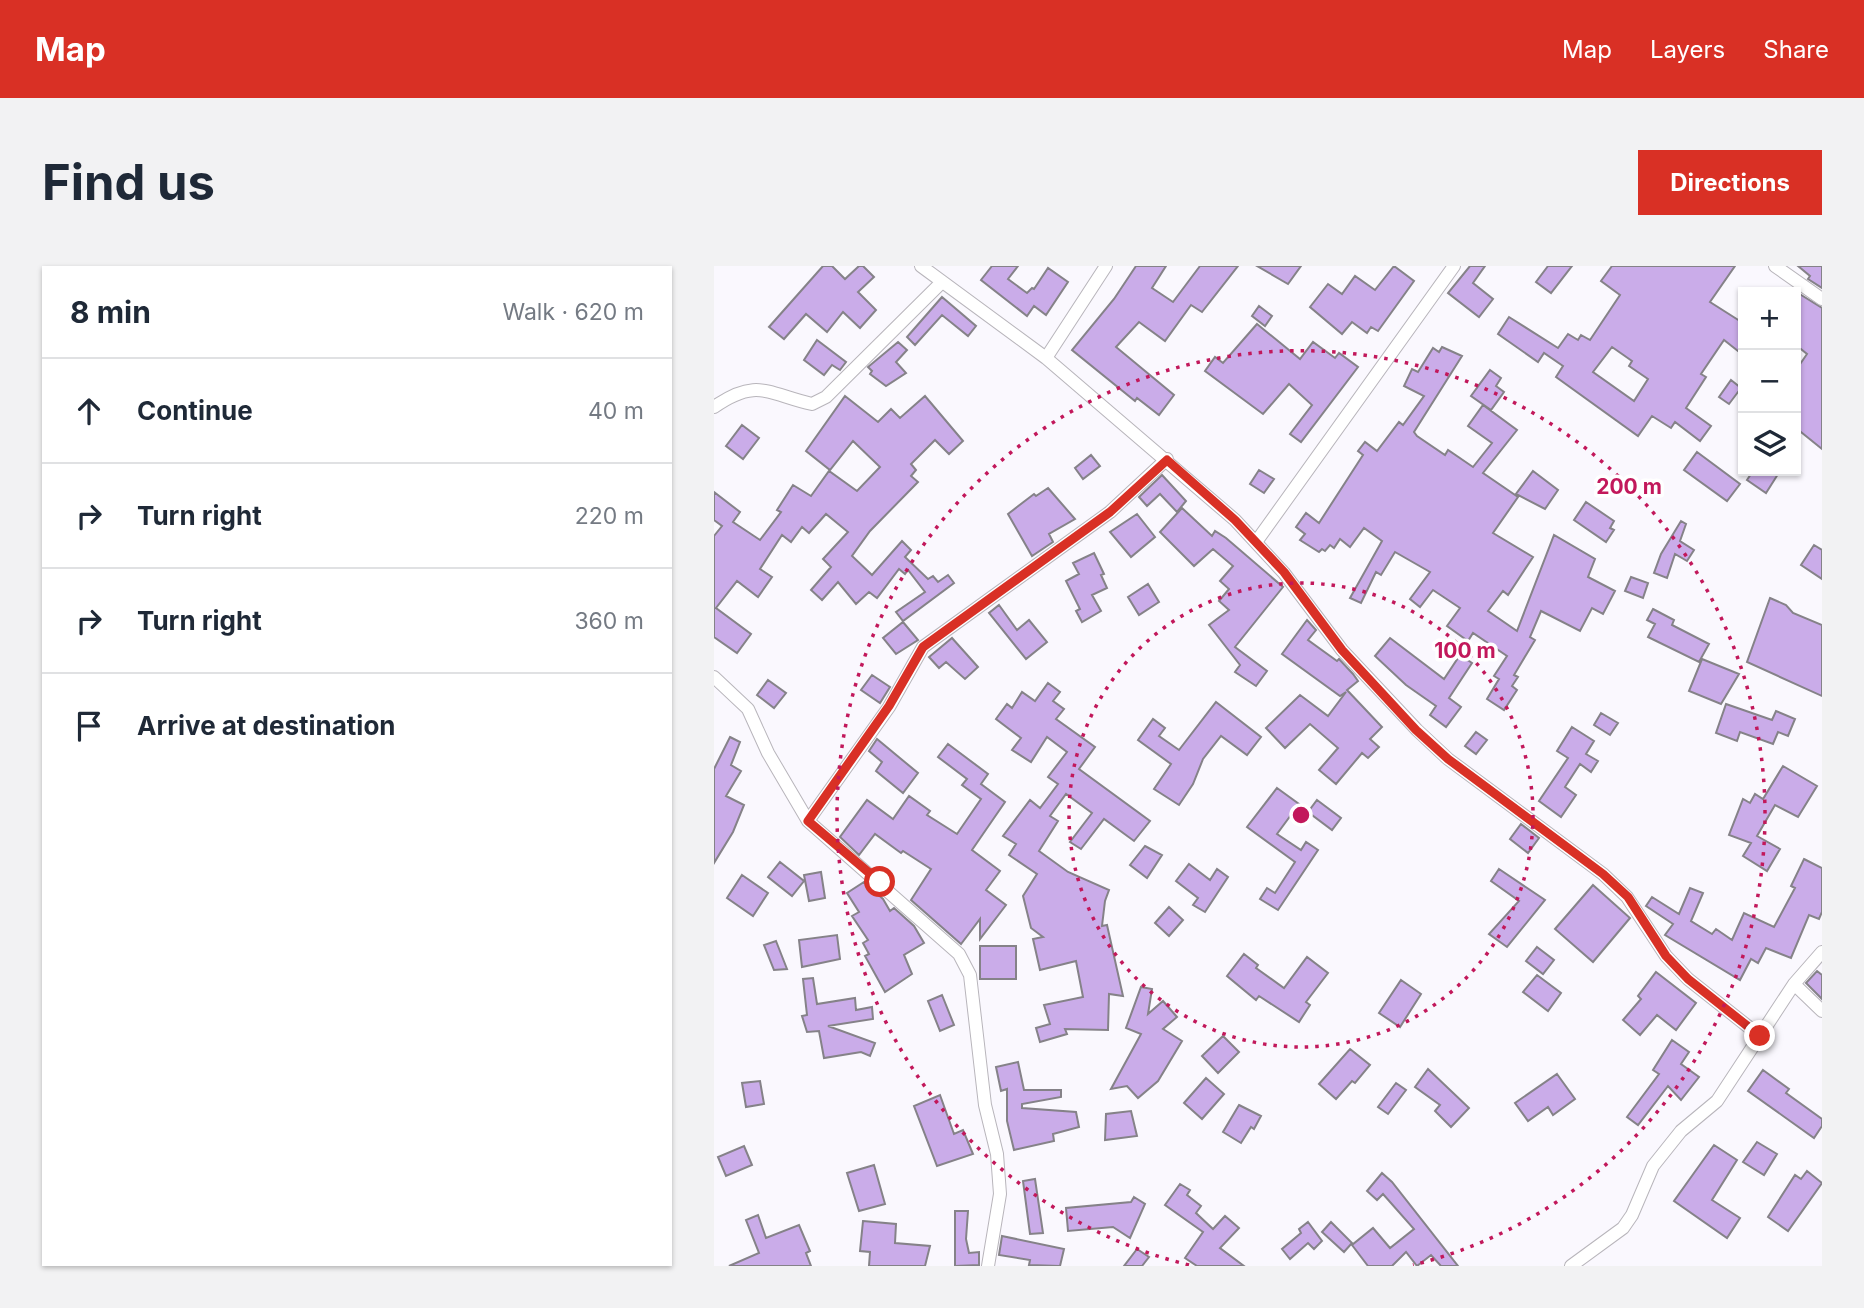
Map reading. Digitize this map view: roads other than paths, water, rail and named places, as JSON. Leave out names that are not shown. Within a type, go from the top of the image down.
[{"type":"street","points":[[921,266],[1046,358],[1167,460],[1256,542],[1284,572],[1342,650],[1416,730],[1448,759],[1603,874],[1628,897],[1666,956],[1688,979],[1760,1036]]},
{"type":"street","points":[[1046,358],[1106,266]]},
{"type":"street","points":[[1256,542],[1454,266]]},
{"type":"street","points":[[1775,266],[1822,299]]},
{"type":"street","points":[[714,407],[748,388],[766,390],[812,404],[826,397],[942,282]]},
{"type":"street","points":[[808,821],[889,706],[923,647],[1110,512],[1167,460]]},
{"type":"street","points":[[714,677],[748,709],[768,753],[808,821],[959,954],[970,975],[985,1105],[998,1167],[1000,1194],[988,1266]]},
{"type":"street","points":[[1571,1266],[1623,1228],[1632,1215],[1653,1166],[1681,1131],[1717,1101],[1794,984],[1822,952]]},
{"type":"street","points":[[1794,984],[1822,1011]]}]
